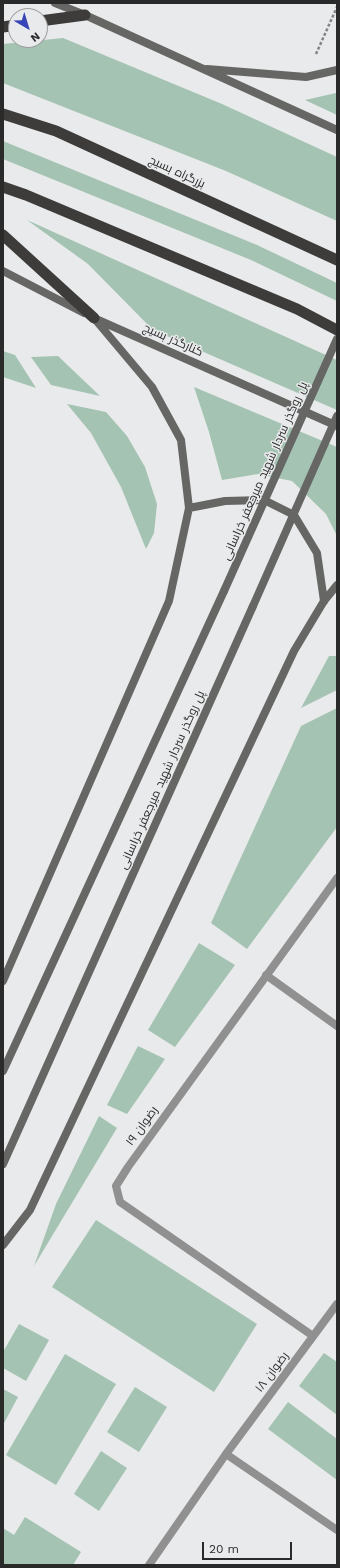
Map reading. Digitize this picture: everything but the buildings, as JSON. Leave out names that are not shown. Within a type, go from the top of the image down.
[{"type":"highway","points":[[48,20],[85,15]]},
{"type":"highway","name":"بزرگراه بسیج","points":[[3,114],[56,131],[337,260]]},
{"type":"highway","points":[[3,187],[26,195],[297,309],[337,330]]},
{"type":"highway","points":[[3,235],[94,318]]},
{"type":"main road","points":[[55,3],[85,15],[337,130]]},
{"type":"main road","points":[[202,69],[306,77],[337,70]]},
{"type":"main road","name":"کنارگذر بسیج","points":[[3,270],[94,318],[337,426]]},
{"type":"main road","points":[[3,981],[169,601],[189,508],[181,440],[152,386],[94,318]]},
{"type":"main road","name":"پل روگذر سردار شهید میرجعفر خراسانی","points":[[3,1071],[224,591],[337,340]]},
{"type":"main road","name":"پل روگذر سردار شهید میرجعفر خراسانی","points":[[3,1164],[337,416]]},
{"type":"main road","points":[[189,508],[225,501],[264,500],[294,515],[317,553],[324,601]]},
{"type":"main road","points":[[3,1245],[30,1210],[294,651],[324,601],[337,585]]},
{"type":"street","name":"رضوان ۱۹","points":[[313,1336],[120,1202],[116,1186],[128,1167],[337,878]]},
{"type":"street","points":[[266,976],[337,1026]]},
{"type":"street","name":"رضوان ۱۸","points":[[149,1565],[226,1454],[337,1304]]},
{"type":"street","points":[[226,1454],[337,1530]]},
{"type":"path","points":[[306,77],[337,7]]},
{"type":"green space","points":[[63,38],[222,104],[337,157],[337,221],[226,171],[3,83],[3,44],[8,44],[8,48],[48,48],[48,40]]},
{"type":"green space","points":[[337,92],[337,115],[305,100],[336,93]]},
{"type":"green space","points":[[3,141],[257,245],[337,283],[337,301],[251,260],[3,159]]},
{"type":"green space","points":[[27,220],[337,360],[337,410],[153,330],[88,264]]},
{"type":"green space","points":[[3,351],[15,355],[36,388],[3,377]]},
{"type":"green space","points":[[58,356],[100,396],[51,385],[31,357]]},
{"type":"green space","points":[[194,387],[337,447],[337,536],[326,514],[292,481],[258,474],[222,480],[209,432]]},
{"type":"green space","points":[[67,404],[106,412],[127,436],[145,467],[157,504],[154,533],[146,549],[121,487],[91,433]]},
{"type":"green space","points":[[329,656],[337,656],[337,690],[301,708]]},
{"type":"green space","points":[[337,708],[337,827],[247,949],[211,923],[301,726]]},
{"type":"green space","points":[[199,943],[235,965],[175,1047],[148,1030]]},
{"type":"green space","points":[[138,1046],[165,1059],[127,1114],[107,1105]]},
{"type":"green space","points":[[99,1116],[117,1128],[34,1266],[56,1204]]},
{"type":"green space","points":[[96,1220],[257,1324],[214,1392],[52,1287]]},
{"type":"green space","points":[[19,1324],[49,1340],[26,1381],[3,1368],[3,1352]]},
{"type":"green space","points":[[324,1353],[337,1362],[337,1415],[299,1386]]},
{"type":"green space","points":[[65,1354],[116,1384],[56,1485],[6,1455]]},
{"type":"green space","points":[[135,1387],[167,1407],[139,1452],[107,1432]]},
{"type":"green space","points":[[3,1389],[18,1397],[3,1425]]},
{"type":"green space","points":[[288,1402],[337,1439],[337,1480],[268,1429]]},
{"type":"green space","points":[[101,1451],[127,1468],[99,1511],[74,1494]]},
{"type":"green space","points":[[25,1517],[81,1552],[73,1565],[3,1565],[3,1528],[14,1535]]}]
